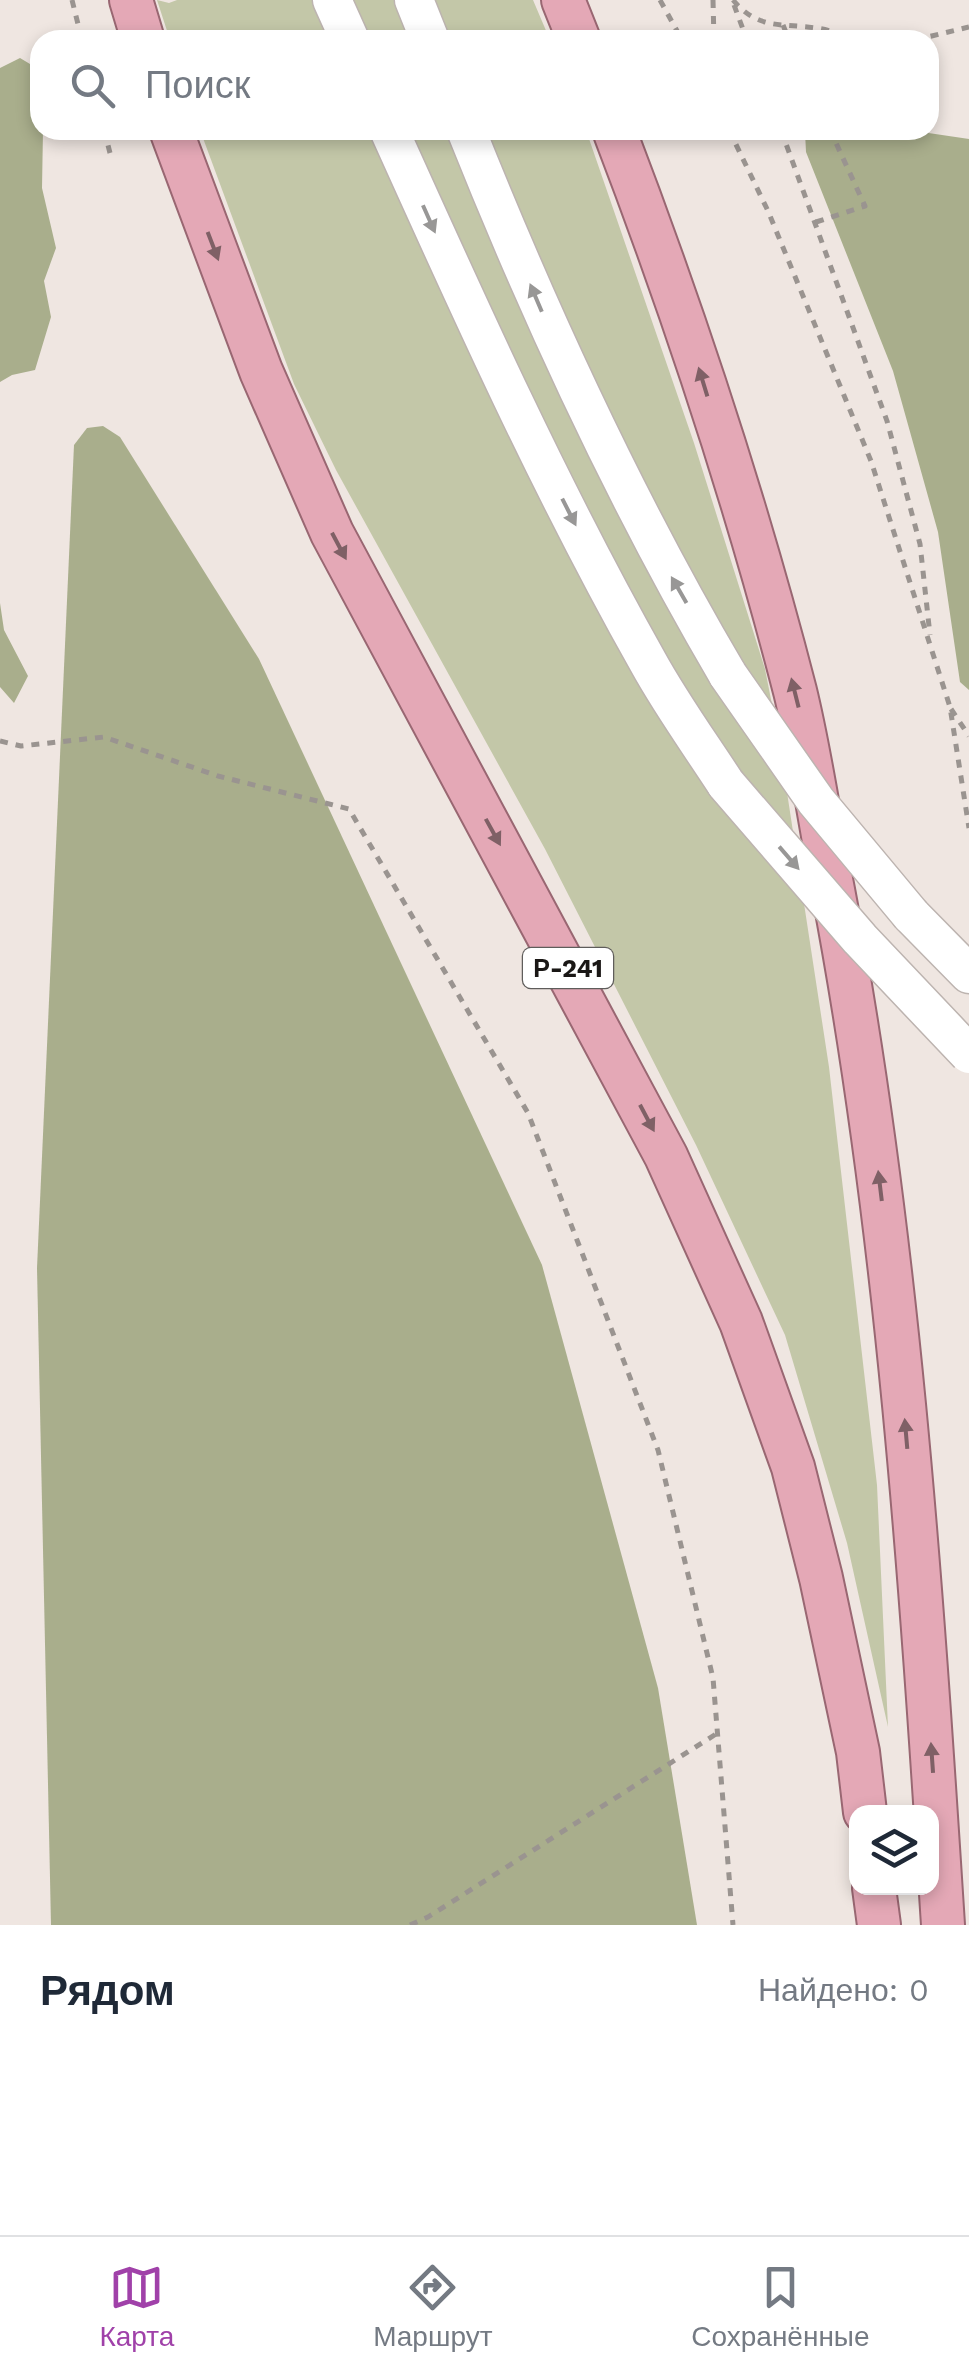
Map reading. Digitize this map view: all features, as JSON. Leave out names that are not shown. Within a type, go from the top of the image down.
[{"type":"highway","points":[[131,0],[141,30]]},
{"type":"highway","points":[[563,0],[575,30]]},
{"type":"highway","points":[[618,140],[695,355],[796,694],[847,964],[892,1282],[924,1625],[943,1925]]},
{"type":"highway","name":"Р-241","points":[[175,143],[261,371],[332,532],[666,1156],[741,1322],[793,1467],[858,1752],[864,1805]]},
{"type":"highway","points":[[875,1895],[879,1925]]},
{"type":"main road","points":[[332,0],[346,30]]},
{"type":"main road","points":[[414,0],[426,30]]},
{"type":"main road","points":[[393,140],[498,374],[649,665],[726,784],[860,940],[969,1054]]},
{"type":"main road","points":[[470,140],[548,326],[607,453],[668,573],[728,674],[816,801],[911,915],[969,974]]},
{"type":"path","points":[[72,0],[80,30]]},
{"type":"path","points":[[660,0],[676,30]]},
{"type":"path","points":[[713,0],[714,30]]},
{"type":"path","points":[[733,0],[748,18],[827,30]]},
{"type":"path","points":[[733,0],[744,30]]},
{"type":"path","points":[[782,26],[784,30]]},
{"type":"path","points":[[939,34],[969,27]]},
{"type":"path","points":[[107,140],[110,153]]},
{"type":"path","points":[[734,140],[768,211],[871,460],[950,707],[969,828]]},
{"type":"path","points":[[785,140],[888,422],[920,544],[932,648]]},
{"type":"path","points":[[816,222],[865,206],[835,140]]},
{"type":"path","points":[[950,707],[969,736]]},
{"type":"path","points":[[0,741],[21,746],[104,737],[218,776],[349,809],[528,1113],[658,1450],[713,1678],[732,1925]]},
{"type":"path","points":[[410,1925],[716,1734]]},
{"type":"green space","points":[[157,0],[533,0],[546,30],[167,30]]},
{"type":"green space","points":[[20,58],[30,64],[30,140],[43,140],[42,188],[56,248],[44,281],[51,317],[35,370],[0,382],[0,68]]},
{"type":"green space","points":[[939,135],[969,139],[969,690],[960,682],[938,532],[893,371],[806,152],[805,140],[939,140]]},
{"type":"green space","points":[[204,140],[589,140],[694,443],[765,669],[779,740],[829,1067],[877,1485],[888,1727],[847,1543],[785,1335],[696,1145],[545,849],[336,470],[294,384]]},
{"type":"green space","points":[[103,426],[120,437],[259,659],[542,1265],[658,1688],[697,1925],[51,1925],[37,1268],[74,445],[87,428]]},
{"type":"green space","points":[[0,603],[4,630],[28,676],[14,703],[0,687]]}]
